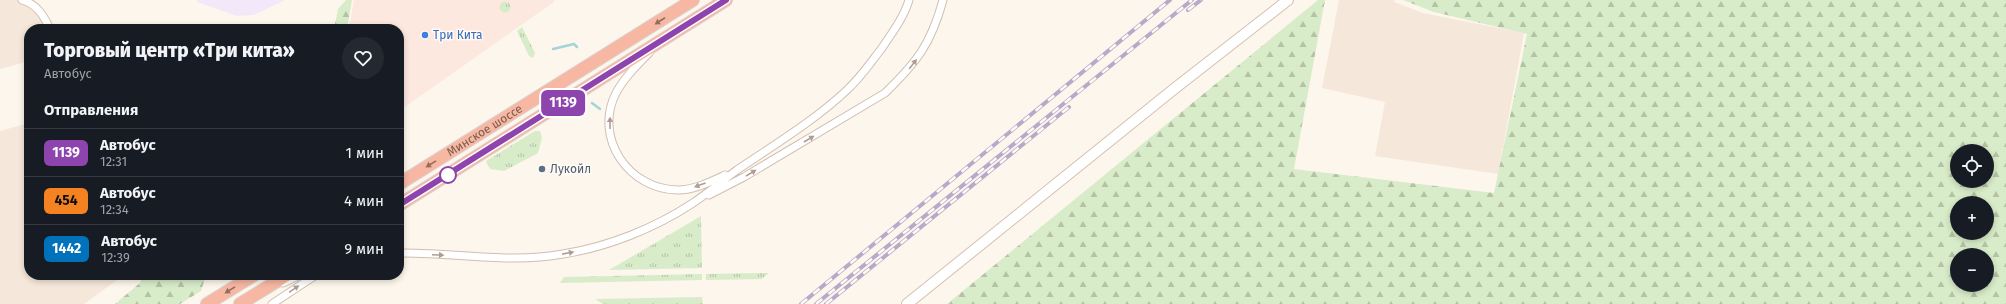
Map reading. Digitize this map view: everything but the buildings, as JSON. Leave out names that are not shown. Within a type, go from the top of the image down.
[{"type":"highway","name":"Минское шоссе","points":[[404,202],[726,0]]},
{"type":"highway","name":"Минское шоссе","points":[[404,181],[692,1]]},
{"type":"highway","points":[[207,304],[246,280]]},
{"type":"highway","points":[[242,303],[279,280]]},
{"type":"street","points":[[22,0],[33,4],[41,13],[47,24]]},
{"type":"street","points":[[692,204],[736,171],[814,118],[848,90],[867,68],[889,38],[907,7],[909,0]]},
{"type":"street","points":[[404,253],[488,258],[526,258],[563,254],[598,246],[658,222],[744,178],[884,93],[904,75],[926,47],[934,31],[943,0]]},
{"type":"street","points":[[907,304],[1174,89],[1288,0]]},
{"type":"street","points":[[660,41],[630,74],[616,94],[611,107],[609,120],[610,135],[620,160],[639,179],[664,189],[679,190],[694,188],[736,171]]},
{"type":"street","points":[[242,303],[290,280]]},
{"type":"street","points":[[272,304],[308,280]]},
{"type":"shaded area","points":[[0,0],[32,0],[43,24],[24,24],[24,62],[0,69]]},
{"type":"shaded area","points":[[197,0],[285,0],[254,15],[237,16],[197,2]]},
{"type":"shaded area","points":[[354,0],[554,0],[554,2],[404,107],[404,24],[350,24]]},
{"type":"shaded area","points":[[1339,0],[1394,0],[1394,2],[1423,13],[1524,33],[1498,174],[1375,156],[1385,102],[1322,88]]},
{"type":"shaded area","points":[[24,124],[24,280],[117,280],[84,304],[0,304],[0,131]]},
{"type":"green space","points":[[346,0],[352,0],[348,24],[335,24],[338,9]]},
{"type":"green space","points":[[1318,0],[1325,0],[1294,169],[1494,193],[1527,34],[1434,12],[1403,0],[2006,0],[2006,304],[947,304]]},
{"type":"green space","points":[[503,2],[507,2],[509,3],[509,11],[503,12],[500,9],[500,5]]},
{"type":"green space","points":[[522,27],[535,53],[533,58],[529,56],[517,31]]},
{"type":"green space","points":[[535,131],[540,131],[542,138],[538,153],[504,171],[490,169],[486,161]]},
{"type":"green space","points":[[701,216],[702,268],[609,270]]},
{"type":"green space","points":[[769,273],[762,279],[706,280],[706,274]]},
{"type":"green space","points":[[702,274],[702,280],[560,283],[564,277]]},
{"type":"green space","points":[[141,280],[204,280],[201,291],[180,304],[115,304],[140,283]]},
{"type":"green space","points":[[702,297],[703,304],[603,304],[595,299]]},
{"type":"waterway","points":[[553,49],[574,44],[577,47]]},
{"type":"waterway","points":[[592,103],[600,109]]},
{"type":"railway","points":[[801,304],[1170,0]]},
{"type":"railway","points":[[816,304],[1192,0]]},
{"type":"railway","points":[[1188,10],[1201,0]]},
{"type":"railway","points":[[826,304],[1069,107]]},
{"type":"bus line","name":"1139","points":[[404,202],[726,0]]},
{"type":"place","name":"Три Кита","points":[[425,35]]},
{"type":"place","name":"Лукойл","points":[[542,169]]}]
